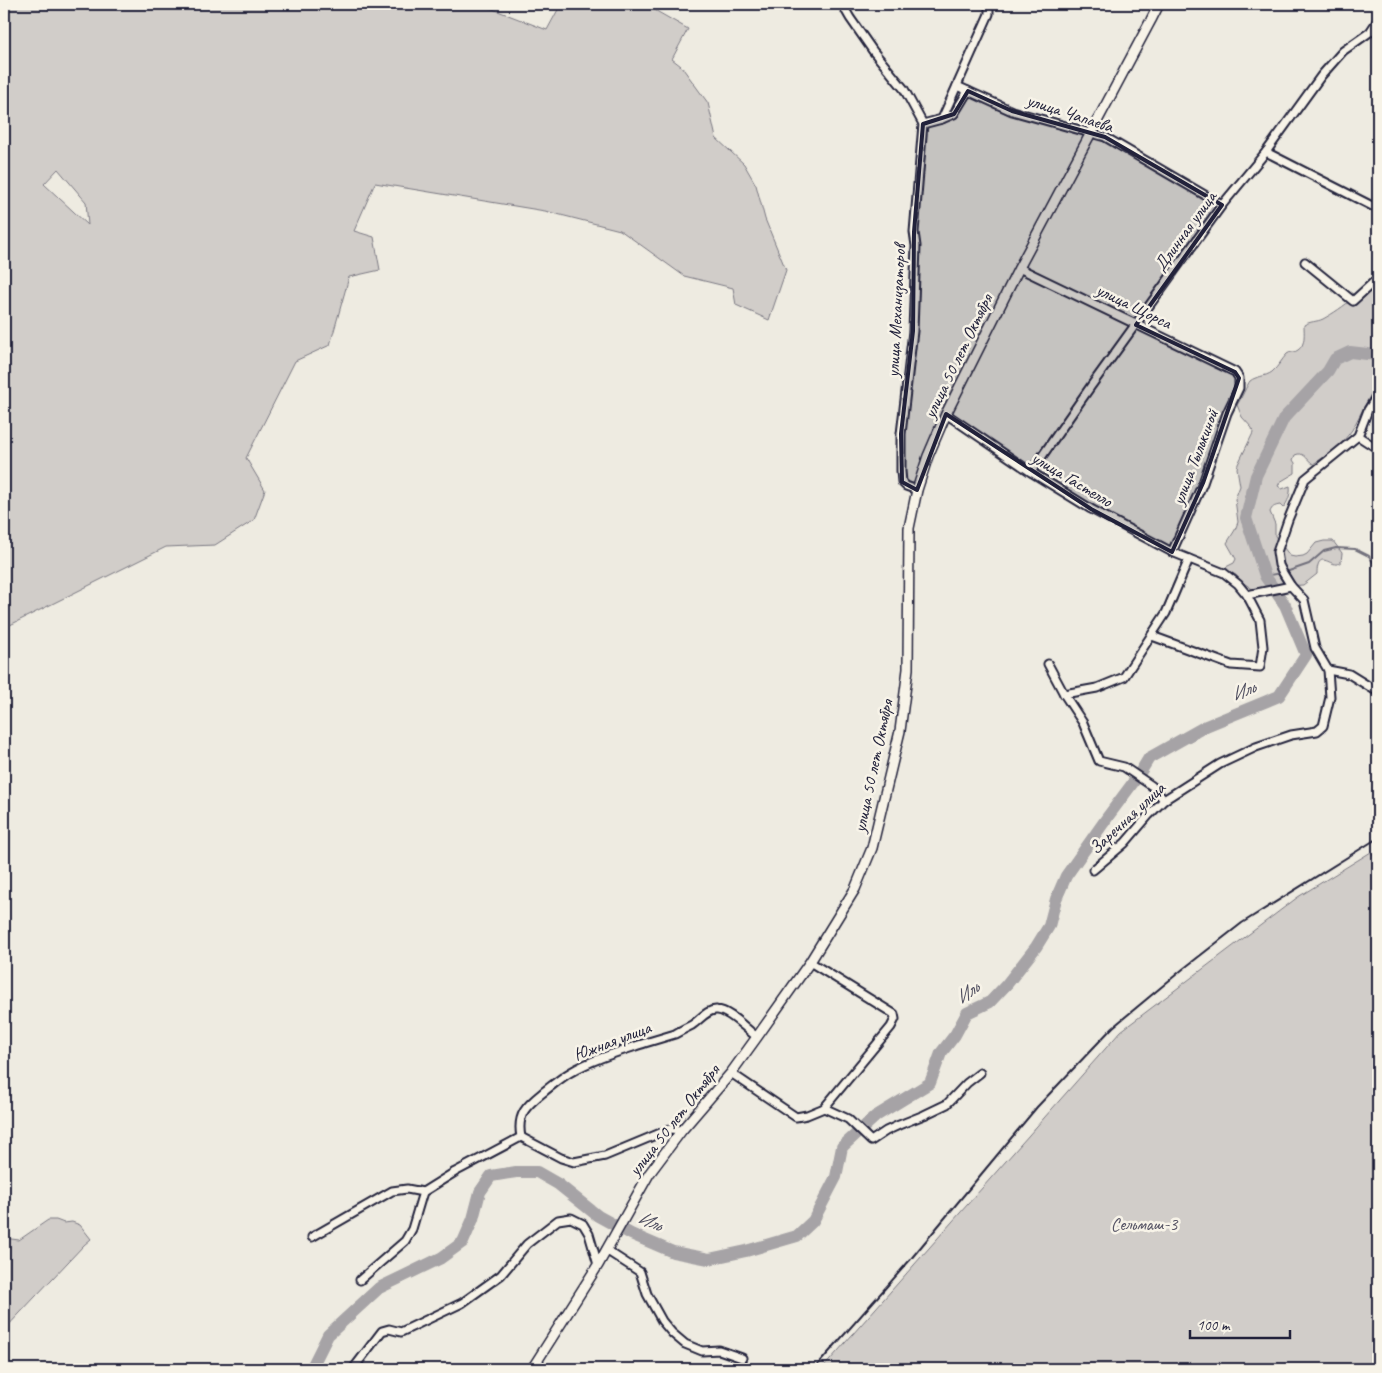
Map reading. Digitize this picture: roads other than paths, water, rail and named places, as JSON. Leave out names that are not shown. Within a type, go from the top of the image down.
[{"type":"street","points":[[842,4],[872,51],[904,89],[923,124],[954,114],[968,91]]},
{"type":"street","points":[[942,119],[989,14],[990,4]]},
{"type":"street","name":"улица 50 лет Октября","points":[[532,1369],[609,1246],[649,1174],[757,1037],[810,962],[855,889],[872,848],[900,731],[908,669],[910,528],[917,490],[928,456],[946,414],[1019,268],[1159,4]]},
{"type":"street","name":"Длинная улица","points":[[1030,472],[1222,205],[1266,152],[1321,76],[1344,52],[1370,32],[1378,20]]},
{"type":"street","name":"улица Чапаева","points":[[957,86],[1012,110],[1105,137],[1222,205]]},
{"type":"street","name":"улица Механизаторов","points":[[917,490],[906,486],[902,482],[900,471],[913,331],[916,246],[914,232],[923,124]]},
{"type":"street","points":[[1266,152],[1378,209]]},
{"type":"street","points":[[1306,262],[1353,301],[1378,278]]},
{"type":"street","name":"улица Щорса","points":[[1019,268],[1235,372]]},
{"type":"street","name":"улица Тылькиной","points":[[1172,552],[1203,483],[1227,413],[1239,388],[1239,378],[1235,372]]},
{"type":"street","name":"Заречная улица","points":[[1093,870],[1125,843],[1164,800],[1220,764],[1256,746],[1291,735],[1317,731],[1323,726],[1330,697],[1328,670],[1315,648],[1304,600],[1282,573],[1277,552],[1305,479],[1358,436],[1368,410],[1378,394]]},
{"type":"street","name":"улица Гастелло","points":[[946,414],[1030,472],[1091,509],[1172,552],[1224,573],[1238,584],[1247,595],[1260,620],[1263,647],[1260,667],[1231,665],[1152,636]]},
{"type":"street","points":[[1358,436],[1378,449]]},
{"type":"street","points":[[1064,694],[1097,688],[1124,677],[1166,612],[1189,559]]},
{"type":"street","points":[[1247,595],[1291,586]]},
{"type":"street","points":[[1048,664],[1064,694],[1083,723],[1099,761],[1124,767],[1152,786],[1164,800]]},
{"type":"street","points":[[1328,670],[1349,674],[1378,692]]},
{"type":"street","points":[[730,1073],[796,1116],[807,1114],[824,1108],[892,1027],[895,1019],[894,1014],[810,962]]},
{"type":"street","name":"Южная улица","points":[[521,1137],[521,1118],[524,1110],[570,1072],[602,1058],[674,1034],[692,1025],[708,1012],[715,1010],[723,1011],[733,1016],[757,1037]]},
{"type":"street","points":[[824,1108],[848,1119],[871,1141],[899,1125],[947,1104],[967,1083],[980,1073]]},
{"type":"street","points":[[360,1280],[405,1241],[412,1228],[423,1192],[454,1172],[521,1137],[562,1158],[574,1162],[605,1156],[670,1129],[682,1130]]},
{"type":"street","points":[[312,1237],[392,1191],[407,1189],[423,1192]]},
{"type":"street","points":[[353,1369],[382,1331],[389,1329],[401,1332],[462,1303],[501,1276],[527,1244],[558,1220],[570,1218],[583,1224],[589,1234],[598,1264]]},
{"type":"street","points":[[609,1246],[640,1272],[647,1294],[662,1321],[685,1344],[702,1351],[718,1350],[742,1358]]},
{"type":"waterway","name":"Иль","points":[[311,1369],[328,1335],[379,1288],[441,1258],[463,1242],[473,1219],[480,1192],[491,1176],[516,1172],[537,1172],[558,1184],[598,1216],[631,1234],[673,1252],[709,1259],[746,1251],[797,1236],[813,1221],[836,1177],[842,1147],[876,1116],[930,1083],[941,1053],[955,1035],[967,1013],[990,1002],[1036,947],[1049,926],[1056,899],[1066,876],[1149,758],[1206,726],[1279,696],[1306,655],[1285,605],[1265,576],[1246,518],[1256,476],[1284,418],[1328,371],[1335,359],[1350,352],[1376,355],[1378,353]]},
{"type":"waterway","points":[[1286,572],[1309,564],[1324,551],[1336,548],[1355,549],[1369,556],[1378,570]]},
{"type":"waterway","points":[[1265,576],[1281,573]]},
{"type":"railway","points":[[814,1369],[910,1260],[1037,1107],[1113,1027],[1242,923],[1378,838]]},
{"type":"park label","name":"Сельмаш-3","points":[[1144,1224]]}]
